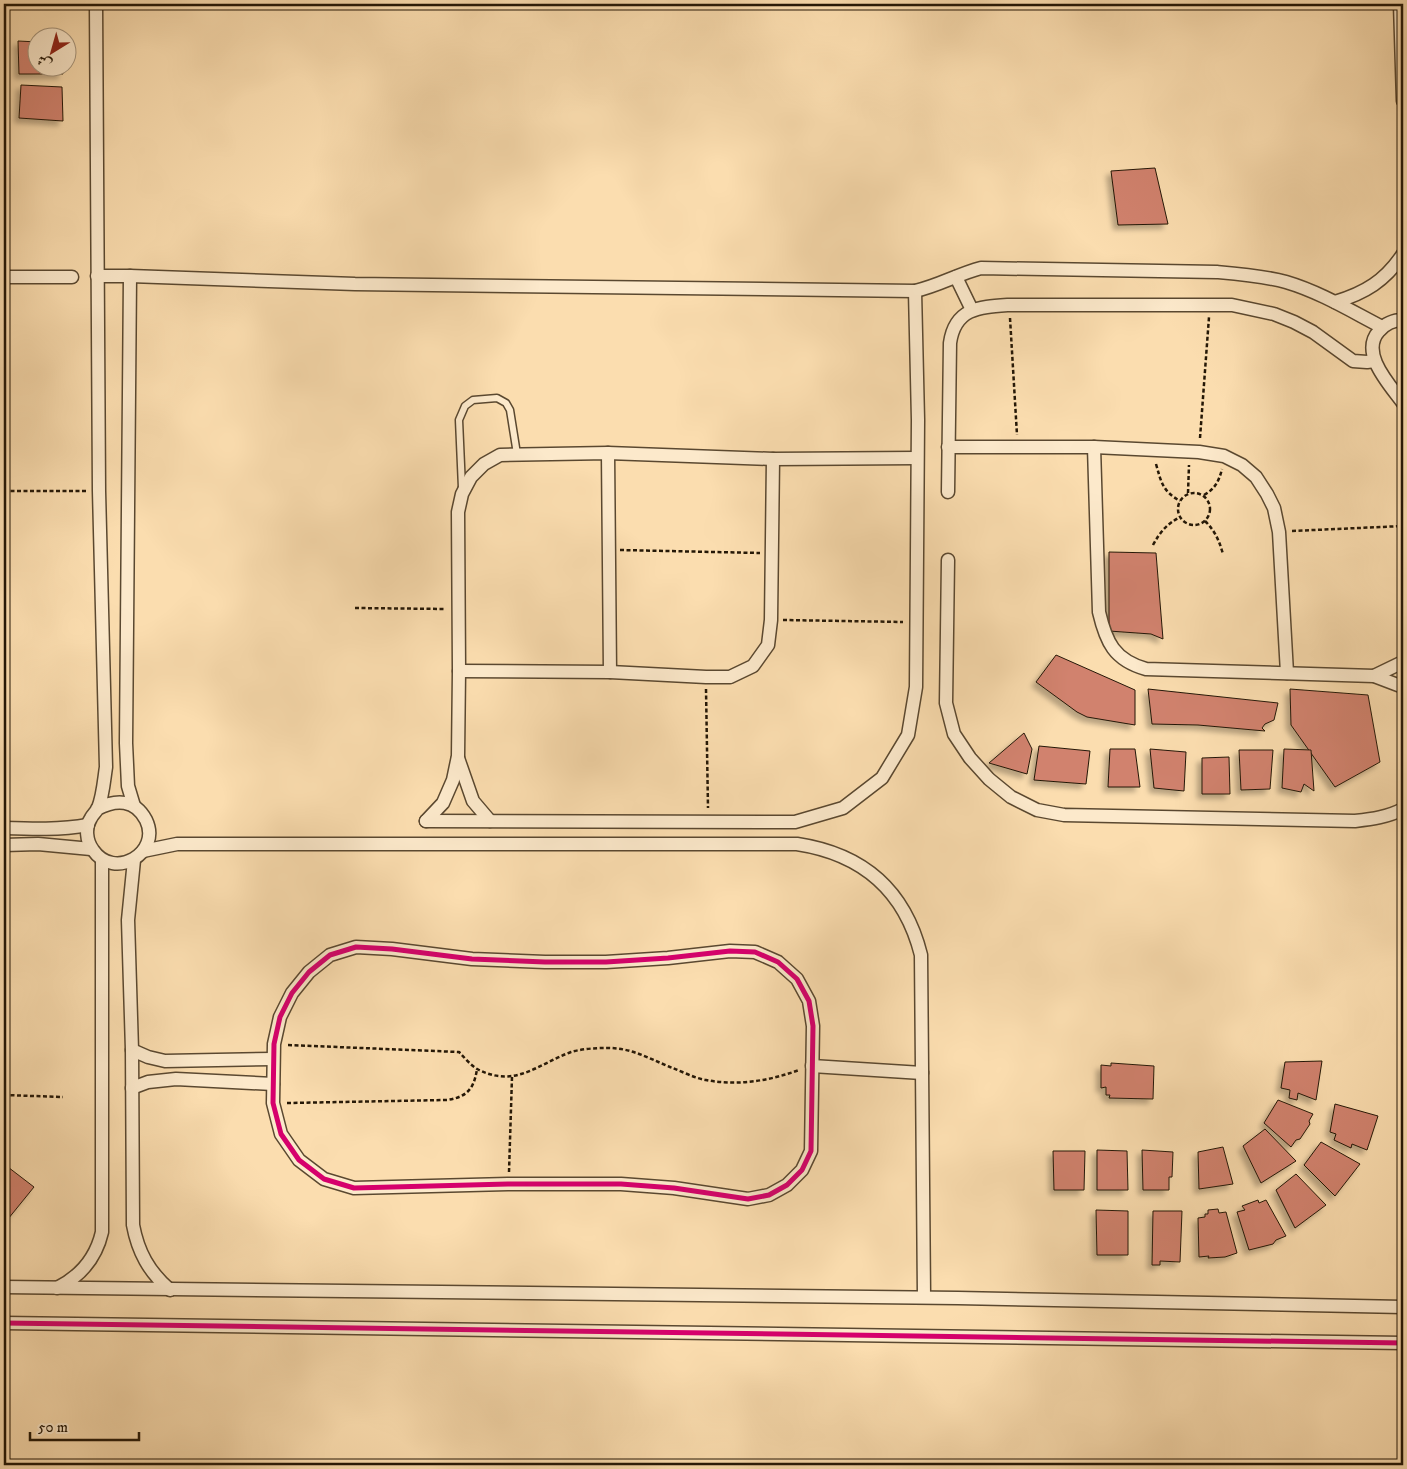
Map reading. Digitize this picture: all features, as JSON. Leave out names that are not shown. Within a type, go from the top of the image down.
[{"type":"street","points":[[96,4],[99,492],[106,767],[103,789],[97,810]]},
{"type":"street","points":[[1400,4],[1403,101]]},
{"type":"street","points":[[1335,302],[1357,295],[1378,283],[1395,267],[1403,254]]},
{"type":"street","points":[[97,276],[355,284],[915,291],[981,268],[1217,272],[1252,275],[1287,283],[1335,302],[1382,327]]},
{"type":"street","points":[[4,277],[72,276]]},
{"type":"street","points":[[130,276],[126,744],[128,786],[134,806]]},
{"type":"street","points":[[956,277],[972,310]]},
{"type":"street","points":[[915,291],[917,458],[916,687],[908,736],[882,778],[843,808],[796,822],[426,821],[443,803],[453,780],[458,756],[460,671],[458,512],[462,494],[471,478],[484,464],[500,454],[608,453],[773,459],[917,458]]},
{"type":"street","points":[[948,492],[951,335],[959,320],[972,310],[1009,305],[1232,304],[1274,314],[1313,332],[1353,361],[1374,361]]},
{"type":"street","points":[[1401,317],[1382,327],[1376,334],[1372,352],[1374,361],[1403,404]]},
{"type":"street","points":[[948,447],[1094,447],[1194,452],[1224,456],[1242,464],[1256,478],[1274,508],[1278,532],[1287,673]]},
{"type":"street","points":[[1094,447],[1099,612],[1104,631],[1110,644],[1119,656],[1132,665],[1146,669],[1374,676],[1403,687]]},
{"type":"street","points":[[608,453],[610,672]]},
{"type":"street","points":[[460,671],[610,672],[706,677],[730,676],[753,666],[768,645],[771,620],[773,459]]},
{"type":"street","points":[[948,560],[946,704],[954,734],[970,758],[989,779],[1011,797],[1036,810],[1064,815],[1355,820],[1373,819],[1393,814],[1403,809]]},
{"type":"street","points":[[1374,676],[1403,662]]},
{"type":"street","points":[[458,756],[473,801],[490,822]]},
{"type":"street","points":[[170,1290],[151,1271],[144,1260],[135,1237],[133,1216],[132,1050],[128,920],[139,856],[149,839],[149,826],[143,814],[134,806],[121,802],[108,803],[91,816],[87,837],[91,849],[102,860],[113,864],[124,864],[139,856],[169,845],[195,844],[789,844],[829,851],[858,864],[884,884],[899,903],[911,924],[920,955],[924,1297]]},
{"type":"street","points":[[4,828],[67,828],[88,825]]},
{"type":"street","points":[[21,829],[22,844]]},
{"type":"street","points":[[4,844],[70,846],[91,849]]},
{"type":"street","points":[[57,1288],[72,1280],[84,1269],[96,1251],[102,1232],[102,860]]},
{"type":"street","points":[[356,947],[392,949],[472,959],[545,962],[624,961],[730,951],[755,952],[778,962],[797,979],[809,1001],[813,1026],[812,1151],[802,1170],[787,1185],[768,1195],[748,1199],[674,1188],[621,1184],[508,1184],[354,1188],[324,1179],[299,1160],[281,1134],[273,1103],[274,1044],[280,1018],[292,993],[309,972],[330,955],[356,947]]},
{"type":"street","points":[[132,1050],[148,1057],[165,1061],[273,1059]]},
{"type":"street","points":[[812,1066],[922,1073]]},
{"type":"street","points":[[132,1088],[148,1082],[176,1079],[273,1084]]},
{"type":"street","points":[[4,1287],[924,1297],[1403,1307]]},
{"type":"street","points":[[4,1323],[1403,1343]]},
{"type":"lane","points":[[462,494],[459,420],[465,406],[472,400],[497,398],[506,403],[510,410],[517,454]]},
{"type":"path","points":[[1188,494],[1210,303]]},
{"type":"path","points":[[1009,305],[1018,447]]},
{"type":"path","points":[[1152,450],[1163,487],[1180,501]]},
{"type":"path","points":[[1204,496],[1212,491],[1218,483],[1224,456]]},
{"type":"path","points":[[4,491],[99,492]]},
{"type":"path","points":[[1193,492],[1204,496],[1208,500],[1211,511],[1201,524],[1189,524],[1180,517],[1178,506],[1180,501],[1188,494],[1193,492]]},
{"type":"path","points":[[1153,545],[1160,533],[1180,517]]},
{"type":"path","points":[[1205,521],[1214,530],[1220,542],[1222,554]]},
{"type":"path","points":[[1278,532],[1403,526]]},
{"type":"path","points":[[609,549],[772,553]]},
{"type":"path","points":[[355,608],[459,610]]},
{"type":"path","points":[[771,620],[917,622]]},
{"type":"path","points":[[706,677],[709,822]]},
{"type":"path","points":[[274,1044],[459,1052],[477,1069],[494,1076],[512,1077],[528,1073],[573,1052],[606,1048],[639,1052],[704,1080],[742,1084],[780,1077],[812,1066]]},
{"type":"path","points":[[273,1103],[447,1100],[459,1098],[469,1091],[475,1081],[477,1069]]},
{"type":"path","points":[[508,1184],[512,1077]]},
{"type":"path","points":[[4,1095],[63,1097]]},
{"type":"building","points":[[18,41],[28,42],[28,74],[19,74]]},
{"type":"building","points":[[21,85],[62,87],[63,121],[19,118]]},
{"type":"building","points":[[1155,168],[1168,224],[1118,225],[1111,171]]},
{"type":"building","points":[[1109,552],[1156,553],[1163,639],[1151,634],[1109,631]]},
{"type":"building","points":[[1056,655],[1135,690],[1135,725],[1087,717],[1077,712],[1036,682]]},
{"type":"building","points":[[1148,689],[1278,703],[1274,720],[1265,724],[1262,728],[1265,731],[1198,725],[1152,724]]},
{"type":"building","points":[[1290,689],[1368,695],[1380,762],[1335,787],[1291,725]]},
{"type":"building","points":[[1024,733],[1032,749],[1027,774],[989,763]]},
{"type":"building","points":[[1039,746],[1090,751],[1086,784],[1034,780]]},
{"type":"building","points":[[1110,749],[1135,749],[1140,787],[1108,787]]},
{"type":"building","points":[[1150,749],[1186,752],[1184,791],[1154,788]]},
{"type":"building","points":[[1284,749],[1311,750],[1314,791],[1304,784],[1301,792],[1282,788]]},
{"type":"building","points":[[1239,750],[1273,750],[1270,789],[1241,790]]},
{"type":"building","points":[[1229,757],[1230,794],[1202,794],[1202,758]]},
{"type":"building","points":[[1322,1061],[1316,1100],[1298,1093],[1297,1100],[1289,1098],[1290,1090],[1281,1088],[1285,1062]]},
{"type":"building","points":[[1111,1063],[1154,1066],[1153,1099],[1109,1098],[1110,1095],[1106,1095],[1106,1087],[1101,1088],[1101,1065],[1111,1066]]},
{"type":"building","points":[[1278,1100],[1313,1114],[1309,1121],[1310,1124],[1300,1139],[1296,1140],[1291,1147],[1264,1123]]},
{"type":"building","points":[[1335,1104],[1378,1116],[1367,1150],[1352,1144],[1351,1148],[1334,1140],[1336,1134],[1330,1132]]},
{"type":"building","points":[[1265,1129],[1296,1161],[1261,1183],[1243,1146]]},
{"type":"building","points":[[1321,1142],[1360,1164],[1335,1196],[1304,1165]]},
{"type":"building","points":[[1223,1147],[1233,1184],[1199,1189],[1198,1152]]},
{"type":"building","points":[[1097,1150],[1127,1151],[1128,1190],[1097,1190]]},
{"type":"building","points":[[1142,1150],[1173,1152],[1172,1177],[1169,1177],[1169,1190],[1143,1190]]},
{"type":"building","points":[[1053,1151],[1085,1151],[1084,1190],[1054,1190]]},
{"type":"building","points":[[4,1164],[34,1187],[8,1219],[4,1215]]},
{"type":"building","points":[[1296,1174],[1326,1205],[1295,1228],[1276,1190]]},
{"type":"building","points":[[1258,1200],[1259,1203],[1266,1200],[1286,1236],[1276,1240],[1273,1244],[1249,1250],[1237,1212],[1245,1210],[1242,1206]]},
{"type":"building","points":[[1218,1209],[1219,1213],[1226,1212],[1237,1253],[1225,1257],[1199,1257],[1198,1218],[1205,1217],[1205,1214],[1208,1214],[1208,1210]]},
{"type":"building","points":[[1096,1210],[1128,1211],[1128,1255],[1097,1255]]},
{"type":"building","points":[[1153,1211],[1182,1211],[1180,1262],[1160,1261],[1160,1265],[1152,1265]]},
{"type":"cycle path","points":[[356,947],[392,949],[472,959],[545,962],[606,962],[730,951],[755,952],[778,962],[797,979],[809,1001],[813,1026],[811,1151],[802,1170],[787,1185],[769,1195],[748,1199],[674,1188],[621,1184],[508,1184],[354,1188],[324,1179],[299,1160],[281,1134],[273,1103],[274,1044],[280,1017],[292,993],[309,972],[330,955],[356,947]]},
{"type":"cycle path","points":[[4,1323],[1403,1343]]}]
